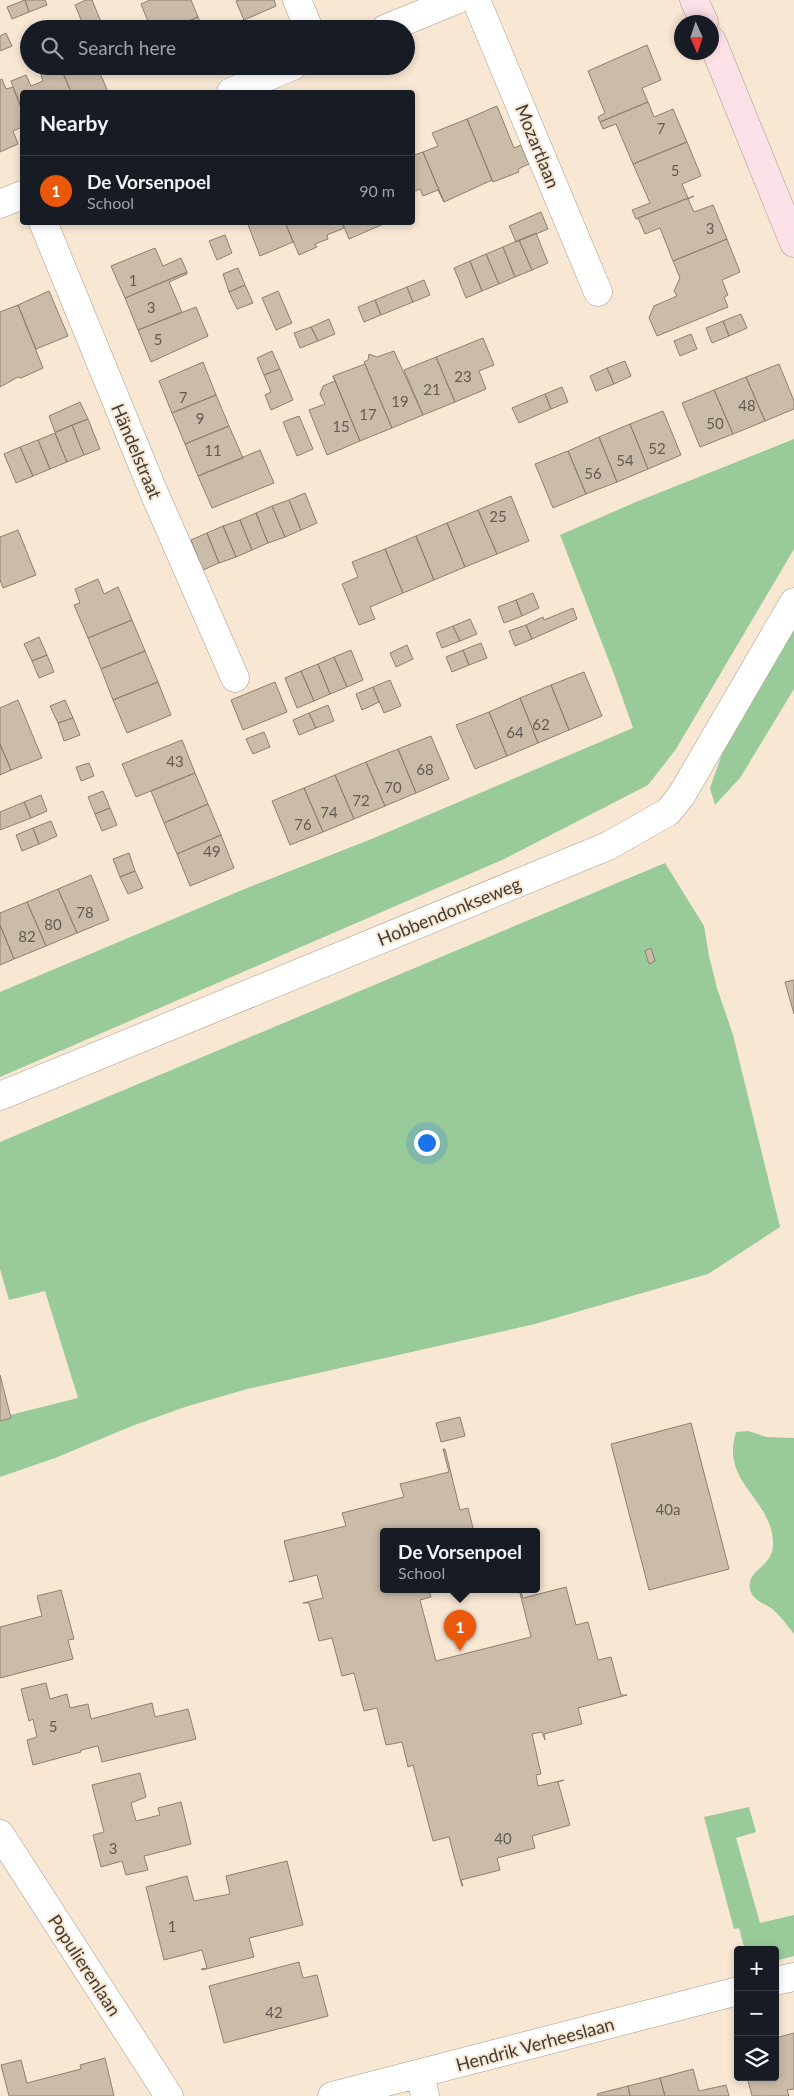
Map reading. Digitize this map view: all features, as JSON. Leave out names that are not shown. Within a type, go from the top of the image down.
[{"type":"street","points":[[296,0],[304,20]]},
{"type":"street","points":[[407,20],[456,0]]},
{"type":"street","name":"Mozartlaan","points":[[476,0],[598,292]]},
{"type":"street","points":[[694,0],[701,15]]},
{"type":"street","points":[[719,58],[794,243]]},
{"type":"street","points":[[236,90],[272,75]]},
{"type":"street","points":[[0,204],[20,196]]},
{"type":"street","name":"Händelstraat","points":[[44,225],[152,488],[236,678]]},
{"type":"street","name":"Hobbendonkseweg","points":[[0,1096],[608,846],[668,812],[681,796],[794,602]]},
{"type":"street","name":"Populierenlaan","points":[[0,1834],[169,2096]]},
{"type":"street","points":[[779,1981],[794,1977]]},
{"type":"street","name":"Hendrik Verheeslaan","points":[[332,2096],[423,2085],[734,1992]]},
{"type":"green space","points":[[794,439],[794,549],[676,749],[648,785],[502,860],[0,1077],[0,992],[242,890],[374,838],[633,728],[560,535],[636,502]]},
{"type":"green space","points":[[794,630],[794,689],[740,778],[715,805],[710,788],[722,754]]},
{"type":"green space","points":[[665,863],[704,926],[717,988],[733,1035],[780,1227],[708,1274],[535,1324],[247,1389],[185,1407],[132,1426],[55,1458],[0,1477],[0,1380],[10,1415],[78,1398],[45,1291],[9,1300],[0,1269],[0,1142]]},
{"type":"green space","points":[[749,1431],[766,1437],[794,1438],[794,1634],[771,1608],[757,1600],[751,1592],[751,1578],[769,1558],[773,1543],[765,1514],[740,1478],[735,1465],[733,1450],[736,1432]]},
{"type":"green space","points":[[749,1807],[756,1832],[736,1838],[760,1923],[794,1915],[794,1956],[779,1960],[779,1946],[744,1946],[739,1928],[734,1929],[704,1817]]},
{"type":"building","points":[[25,0],[29,12],[12,19],[7,7]]},
{"type":"building","points":[[25,0],[45,0],[47,5],[29,12]]},
{"type":"building","points":[[86,0],[92,0],[100,20],[81,20],[75,5]]},
{"type":"building","points":[[150,0],[191,0],[198,17],[191,20],[147,20],[141,4]]},
{"type":"building","points":[[274,0],[276,6],[244,20],[236,1]]},
{"type":"building","points":[[6,33],[12,46],[0,51],[0,36]]},
{"type":"building","points":[[647,45],[661,80],[642,88],[648,102],[600,122],[598,117],[605,113],[588,71]]},
{"type":"building","points":[[26,75],[31,86],[43,81],[41,75],[64,75],[70,90],[20,90],[20,105],[11,81]]},
{"type":"building","points":[[64,75],[101,75],[107,90],[70,90]]},
{"type":"building","points":[[2,79],[6,89],[13,87],[20,105],[20,128],[13,131],[18,144],[0,152],[0,80]]},
{"type":"building","points":[[648,102],[654,117],[673,109],[687,142],[633,164],[616,124],[603,129],[600,122]]},
{"type":"building","points":[[497,106],[514,148],[521,145],[529,164],[518,169],[519,172],[493,182],[467,119]]},
{"type":"building","points":[[467,119],[492,180],[444,202],[423,152],[438,146],[432,133]]},
{"type":"building","points":[[687,142],[701,176],[682,184],[688,198],[636,219],[632,210],[650,203],[633,164]]},
{"type":"building","points":[[423,152],[444,202],[438,190],[423,196],[420,189],[415,191],[415,155]]},
{"type":"building","points":[[694,196],[688,199],[694,212],[713,205],[727,239],[673,261],[660,228],[645,234],[638,218]]},
{"type":"building","points":[[541,212],[548,229],[516,242],[509,226]]},
{"type":"building","points":[[248,225],[286,225],[293,242],[260,256]]},
{"type":"building","points":[[286,225],[343,225],[344,228],[327,235],[328,239],[315,244],[317,247],[299,255]]},
{"type":"building","points":[[343,225],[381,225],[349,239]]},
{"type":"building","points":[[536,233],[548,263],[532,270],[519,240]]},
{"type":"building","points":[[225,235],[232,253],[217,260],[209,241]]},
{"type":"building","points":[[727,239],[740,272],[722,280],[728,295],[724,297],[728,307],[657,336],[649,318],[654,306],[677,296],[674,291],[680,278],[673,261]]},
{"type":"building","points":[[519,240],[532,270],[515,277],[503,247]]},
{"type":"building","points":[[503,247],[515,277],[499,284],[486,254]]},
{"type":"building","points":[[155,248],[163,266],[181,258],[187,272],[125,298],[111,266]]},
{"type":"building","points":[[486,254],[499,284],[482,291],[470,261]]},
{"type":"building","points":[[470,261],[482,291],[466,298],[454,268]]},
{"type":"building","points":[[238,268],[245,285],[229,292],[223,274]]},
{"type":"building","points":[[187,272],[187,274],[169,282],[182,312],[138,330],[125,298]]},
{"type":"building","points":[[424,280],[430,295],[413,302],[407,287]]},
{"type":"building","points":[[245,285],[253,303],[237,309],[229,292]]},
{"type":"building","points":[[407,287],[413,302],[381,315],[375,300]]},
{"type":"building","points":[[49,291],[68,336],[36,349],[18,305]]},
{"type":"building","points":[[278,291],[292,323],[276,330],[262,298]]},
{"type":"building","points":[[375,300],[381,315],[364,322],[358,307]]},
{"type":"building","points":[[18,305],[43,368],[21,378],[18,377],[0,387],[0,312]]},
{"type":"building","points":[[196,307],[208,336],[151,362],[138,330]]},
{"type":"building","points":[[741,314],[747,328],[729,336],[723,321]]},
{"type":"building","points":[[329,319],[335,334],[318,341],[311,327]]},
{"type":"building","points":[[723,321],[729,336],[712,343],[706,328]]},
{"type":"building","points":[[311,327],[318,341],[300,348],[294,333]]},
{"type":"building","points":[[691,334],[697,349],[680,356],[674,341]]},
{"type":"building","points":[[483,338],[494,365],[479,371],[486,389],[455,402],[436,357]]},
{"type":"building","points":[[272,351],[280,369],[264,375],[257,358]]},
{"type":"building","points":[[394,351],[423,415],[392,428],[364,362],[368,360],[369,354],[377,357]]},
{"type":"building","points":[[436,357],[455,402],[423,415],[404,370]]},
{"type":"building","points":[[625,361],[631,376],[614,384],[607,368]]},
{"type":"building","points":[[203,362],[216,395],[172,413],[159,381]]},
{"type":"building","points":[[365,364],[392,428],[360,441],[333,376]]},
{"type":"building","points":[[779,364],[794,401],[794,409],[765,421],[746,377]]},
{"type":"building","points":[[607,368],[614,384],[596,391],[590,376]]},
{"type":"building","points":[[280,369],[293,400],[271,410],[265,395],[271,392],[264,375]]},
{"type":"building","points":[[333,376],[360,441],[327,455],[309,410],[325,404],[320,394],[323,386],[335,381]]},
{"type":"building","points":[[746,377],[765,421],[733,434],[714,390]]},
{"type":"building","points":[[562,387],[568,402],[551,409],[545,394]]},
{"type":"building","points":[[714,390],[733,434],[700,447],[682,403]]},
{"type":"building","points":[[545,394],[551,409],[519,423],[512,408]]},
{"type":"building","points":[[216,395],[229,426],[185,444],[172,413]]},
{"type":"building","points":[[80,402],[88,419],[55,432],[49,416]]},
{"type":"building","points":[[663,411],[681,455],[648,469],[630,424]]},
{"type":"building","points":[[299,416],[313,449],[297,456],[283,422]]},
{"type":"building","points":[[88,419],[100,449],[84,455],[72,425]]},
{"type":"building","points":[[630,424],[648,469],[617,482],[599,437]]},
{"type":"building","points":[[72,425],[84,455],[67,462],[55,433]]},
{"type":"building","points":[[229,426],[243,458],[198,476],[185,444]]},
{"type":"building","points":[[55,433],[67,462],[50,469],[38,440]]},
{"type":"building","points":[[599,437],[617,482],[586,494],[568,451]]},
{"type":"building","points":[[38,440],[50,469],[33,476],[20,447]]},
{"type":"building","points":[[20,447],[33,476],[16,483],[4,454]]},
{"type":"building","points":[[260,450],[274,483],[212,508],[198,476]]},
{"type":"building","points":[[568,451],[586,494],[553,508],[535,464]]},
{"type":"building","points":[[305,493],[317,523],[301,530],[289,500]]},
{"type":"building","points":[[511,496],[529,541],[497,554],[478,510]]},
{"type":"building","points":[[289,500],[301,530],[285,537],[272,506]]},
{"type":"building","points":[[272,506],[285,537],[268,543],[256,513]]},
{"type":"building","points":[[478,510],[497,554],[465,567],[447,523]]},
{"type":"building","points":[[256,513],[268,543],[252,550],[240,520]]},
{"type":"building","points":[[240,520],[252,550],[236,557],[223,526]]},
{"type":"building","points":[[447,523],[465,567],[434,580],[416,536]]},
{"type":"building","points":[[223,526],[236,557],[219,563],[207,533]]},
{"type":"building","points":[[18,530],[36,575],[3,588],[0,580],[0,537]]},
{"type":"building","points":[[207,533],[219,563],[203,570],[191,540]]},
{"type":"building","points":[[416,536],[434,580],[403,593],[385,549]]},
{"type":"building","points":[[385,549],[403,593],[370,607],[375,619],[359,625],[342,584],[358,577],[352,562]]},
{"type":"building","points":[[98,579],[104,594],[118,587],[132,620],[88,638],[74,605],[80,603],[75,589]]},
{"type":"building","points":[[533,593],[539,608],[522,616],[516,600]]},
{"type":"building","points":[[516,600],[522,616],[504,623],[498,607]]},
{"type":"building","points":[[573,608],[577,619],[532,639],[526,625],[543,617],[544,620]]},
{"type":"building","points":[[470,619],[477,634],[460,641],[453,626]]},
{"type":"building","points":[[132,620],[145,651],[101,669],[88,638]]},
{"type":"building","points":[[526,625],[532,639],[515,646],[509,631]]},
{"type":"building","points":[[453,626],[460,641],[442,648],[436,633]]},
{"type":"building","points":[[39,637],[47,655],[32,661],[24,644]]},
{"type":"building","points":[[481,643],[487,658],[469,665],[463,650]]},
{"type":"building","points":[[407,645],[413,659],[396,667],[390,653]]},
{"type":"building","points":[[351,650],[363,680],[347,687],[334,657]]},
{"type":"building","points":[[463,650],[469,665],[452,672],[446,657]]},
{"type":"building","points":[[145,651],[158,682],[113,700],[101,669]]},
{"type":"building","points":[[47,655],[54,672],[39,678],[32,661]]},
{"type":"building","points":[[334,657],[347,687],[330,694],[318,664]]},
{"type":"building","points":[[318,664],[330,694],[314,701],[301,671]]},
{"type":"building","points":[[301,671],[314,701],[297,708],[285,678]]},
{"type":"building","points":[[584,672],[602,716],[569,730],[551,685]]},
{"type":"building","points":[[390,680],[401,706],[384,713],[373,687]]},
{"type":"building","points":[[158,682],[171,715],[127,733],[113,700]]},
{"type":"building","points":[[275,682],[287,712],[243,730],[231,700]]},
{"type":"building","points":[[551,685],[569,730],[538,743],[520,698]]},
{"type":"building","points":[[373,687],[379,702],[362,710],[356,694]]},
{"type":"building","points":[[520,698],[538,743],[507,756],[489,712]]},
{"type":"building","points":[[18,700],[42,758],[11,770],[0,744],[0,708]]},
{"type":"building","points":[[65,700],[73,718],[58,723],[50,706]]},
{"type":"building","points":[[328,705],[334,721],[316,728],[309,713]]},
{"type":"building","points":[[489,712],[507,756],[475,769],[456,725]]},
{"type":"building","points":[[309,713],[316,728],[299,735],[293,720]]},
{"type":"building","points":[[73,718],[80,735],[64,741],[58,723]]},
{"type":"building","points":[[264,732],[270,747],[253,754],[246,739]]},
{"type":"building","points":[[431,736],[449,779],[416,793],[398,749]]},
{"type":"building","points":[[182,740],[195,773],[136,797],[122,764]]},
{"type":"building","points":[[0,744],[11,770],[0,775]]},
{"type":"building","points":[[398,749],[416,793],[385,806],[366,762]]},
{"type":"building","points":[[366,762],[385,806],[354,819],[335,775]]},
{"type":"building","points":[[89,763],[94,776],[81,781],[76,767]]},
{"type":"building","points":[[195,773],[208,804],[164,823],[151,791]]},
{"type":"building","points":[[335,775],[354,819],[323,832],[304,788]]},
{"type":"building","points":[[304,788],[323,832],[290,845],[272,801]]},
{"type":"building","points":[[103,791],[110,808],[95,814],[88,797]]},
{"type":"building","points":[[41,795],[47,811],[31,818],[24,802]]},
{"type":"building","points":[[24,802],[31,818],[0,830],[0,812]]},
{"type":"building","points":[[208,804],[221,835],[177,854],[164,823]]},
{"type":"building","points":[[110,808],[117,825],[102,831],[95,814]]},
{"type":"building","points":[[51,821],[57,836],[39,844],[33,828]]},
{"type":"building","points":[[33,828],[39,844],[22,851],[16,835]]},
{"type":"building","points":[[221,835],[234,868],[190,886],[177,854]]},
{"type":"building","points":[[129,853],[135,871],[120,877],[113,859]]},
{"type":"building","points":[[135,871],[143,888],[128,894],[120,877]]},
{"type":"building","points":[[91,875],[109,920],[77,933],[58,889]]},
{"type":"building","points":[[58,889],[77,933],[46,946],[27,902]]},
{"type":"building","points":[[27,902],[46,946],[14,959],[0,925],[0,913]]},
{"type":"building","points":[[0,925],[14,959],[0,965]]},
{"type":"building","points":[[651,948],[655,961],[649,964],[645,951]]},
{"type":"building","points":[[794,980],[794,1014],[785,982]]},
{"type":"building","points":[[0,1375],[11,1418],[0,1421]]},
{"type":"building","points":[[460,1417],[465,1436],[441,1442],[436,1423]]},
{"type":"building","points":[[691,1423],[729,1569],[649,1590],[611,1444]]},
{"type":"building","points":[[443,1449],[445,1449],[460,1510],[468,1508],[473,1528],[380,1528],[380,1593],[430,1593],[431,1597],[420,1600],[436,1661],[531,1637],[520,1593],[523,1598],[566,1587],[576,1625],[588,1622],[598,1660],[611,1657],[621,1695],[627,1695],[578,1708],[582,1724],[544,1734],[545,1740],[542,1732],[532,1734],[541,1774],[536,1775],[538,1786],[564,1780],[558,1782],[570,1825],[532,1836],[535,1848],[497,1858],[500,1870],[461,1880],[463,1886],[462,1886],[449,1837],[433,1841],[413,1765],[408,1767],[402,1742],[386,1745],[377,1708],[364,1711],[354,1673],[342,1676],[332,1638],[319,1641],[309,1603],[303,1603],[323,1598],[317,1575],[289,1582],[294,1580],[284,1541],[346,1526],[342,1513],[404,1497],[400,1484],[449,1472]]},
{"type":"building","points":[[61,1590],[74,1639],[68,1640],[73,1659],[0,1678],[0,1627],[42,1616],[37,1596]]},
{"type":"building","points":[[46,1683],[50,1699],[67,1694],[70,1708],[88,1704],[91,1719],[152,1703],[155,1717],[188,1709],[196,1739],[102,1762],[98,1746],[33,1765],[27,1740],[37,1737],[33,1719],[29,1721],[21,1689]]},
{"type":"building","points":[[140,1773],[146,1797],[131,1803],[136,1821],[160,1815],[158,1808],[181,1802],[191,1844],[144,1856],[148,1870],[126,1875],[122,1861],[101,1867],[93,1835],[104,1832],[92,1785]]},
{"type":"building","points":[[287,1861],[303,1925],[249,1938],[254,1957],[202,1970],[207,1968],[202,1950],[164,1960],[146,1887],[187,1876],[194,1901],[230,1894],[226,1876]]},
{"type":"building","points":[[299,1962],[303,1978],[317,1975],[328,2016],[224,2043],[209,1986]]},
{"type":"building","points":[[794,2033],[794,2089],[787,2090],[789,2096],[752,2096],[748,2081],[779,2081],[779,2037]]},
{"type":"building","points":[[105,2058],[114,2096],[9,2096],[1,2065],[21,2060],[27,2083],[81,2069],[80,2065]]},
{"type":"building","points":[[693,2069],[699,2091],[726,2085],[729,2096],[665,2096],[660,2078]]},
{"type":"building","points":[[660,2078],[665,2096],[630,2096],[628,2086]]},
{"type":"building","points":[[628,2086],[630,2096],[598,2096],[597,2094]]},
{"type":"place","name":"De Vorsenpoel","points":[[460,1651]]}]
